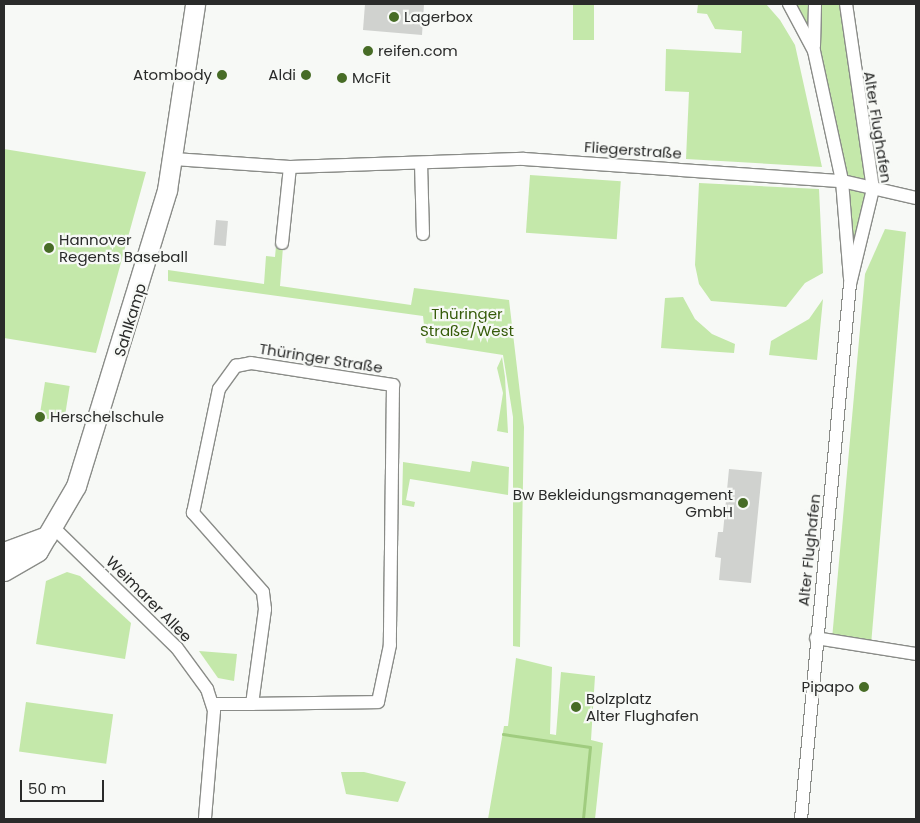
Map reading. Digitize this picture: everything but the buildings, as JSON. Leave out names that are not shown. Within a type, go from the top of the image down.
[{"type":"street","name":"Sahlkamp","points":[[4,571],[31,557],[51,532],[76,486],[112,377],[174,159],[196,4]]},
{"type":"street","name":"Alter Flughafen","points":[[789,4],[814,51]]},
{"type":"street","name":"Alter Flughafen","points":[[815,4],[814,51],[842,181],[850,284]]},
{"type":"street","name":"Alter Flughafen","points":[[800,819],[850,284],[873,189],[846,4]]},
{"type":"street","name":"Fliegerstraße","points":[[174,159],[290,167],[524,159],[842,181],[916,198]]},
{"type":"street","points":[[421,163],[423,234]]},
{"type":"street","points":[[282,243],[290,167]]},
{"type":"street","name":"Thüringer Straße","points":[[213,704],[252,704],[367,704],[378,702],[384,688],[390,645],[393,385],[251,363],[236,366],[219,389],[193,513],[263,592],[265,609],[252,704]]},
{"type":"street","points":[[4,552],[51,532]]},
{"type":"street","name":"Weimarer Allee","points":[[51,532],[177,648],[213,704]]},
{"type":"street","points":[[816,638],[916,654]]},
{"type":"street","points":[[205,819],[213,704]]},
{"type":"green space","points":[[573,4],[594,4],[594,40],[573,40]]},
{"type":"green space","points":[[698,4],[766,4],[780,20],[795,45],[822,167],[686,159],[689,92],[665,91],[666,49],[741,53],[742,31],[715,29],[707,14],[697,13]]},
{"type":"green space","points":[[789,4],[846,4],[872,178],[857,263],[814,51]]},
{"type":"green space","name":"Hannover Regents Baseball","points":[[4,149],[146,172],[96,353],[4,338]]},
{"type":"green space","points":[[530,175],[621,181],[617,239],[526,233]]},
{"type":"green space","points":[[699,183],[819,189],[823,273],[805,283],[786,307],[711,301],[699,284],[695,265]]},
{"type":"green space","points":[[885,229],[906,232],[871,645],[832,639],[865,274]]},
{"type":"green space","name":"Thüringer Straße/West","points":[[276,246],[283,247],[280,286],[411,305],[414,288],[509,300],[524,427],[520,647],[513,646],[513,417],[503,355],[426,343],[423,316],[168,281],[168,270],[264,284],[266,256],[275,257]]},
{"type":"green space","points":[[683,297],[695,319],[712,334],[735,344],[734,353],[661,348],[665,298]]},
{"type":"green space","points":[[823,299],[817,360],[769,355],[771,341],[809,319]]},
{"type":"green space","points":[[502,357],[508,433],[497,431],[503,393],[497,368]]},
{"type":"green space","points":[[45,382],[70,386],[64,421],[39,418]]},
{"type":"green space","points":[[472,461],[509,467],[508,495],[410,479],[406,500],[415,502],[414,507],[402,505],[403,462],[470,472]]},
{"type":"green space","points":[[67,572],[80,576],[131,623],[125,659],[36,644],[46,581]]},
{"type":"green space","points":[[199,651],[237,654],[234,681],[218,678]]},
{"type":"green space","points":[[516,658],[552,667],[550,734],[556,735],[561,672],[595,676],[591,740],[603,743],[595,819],[488,819],[504,726],[508,726]]},
{"type":"green space","points":[[26,702],[113,714],[106,764],[19,752]]},
{"type":"green space","points":[[341,772],[364,772],[406,782],[398,802],[346,794]]},
{"type":"waterway","points":[[503,734],[590,747],[583,819]]},
{"type":"place","name":"Lagerbox","points":[[394,17]]},
{"type":"place","name":"reifen.com","points":[[368,51]]},
{"type":"place","name":"Atombody","points":[[222,75]]},
{"type":"place","name":"Aldi","points":[[306,75]]},
{"type":"place","name":"McFit","points":[[342,78]]},
{"type":"place","name":"Hannover Regents Baseball","points":[[49,248]]},
{"type":"place","name":"Herschelschule","points":[[40,417]]},
{"type":"place","name":"Bw Bekleidungsmanagement GmbH","points":[[743,503]]},
{"type":"place","name":"Pipapo","points":[[864,687]]},
{"type":"place","name":"Bolzplatz Alter Flughafen","points":[[576,707]]}]
